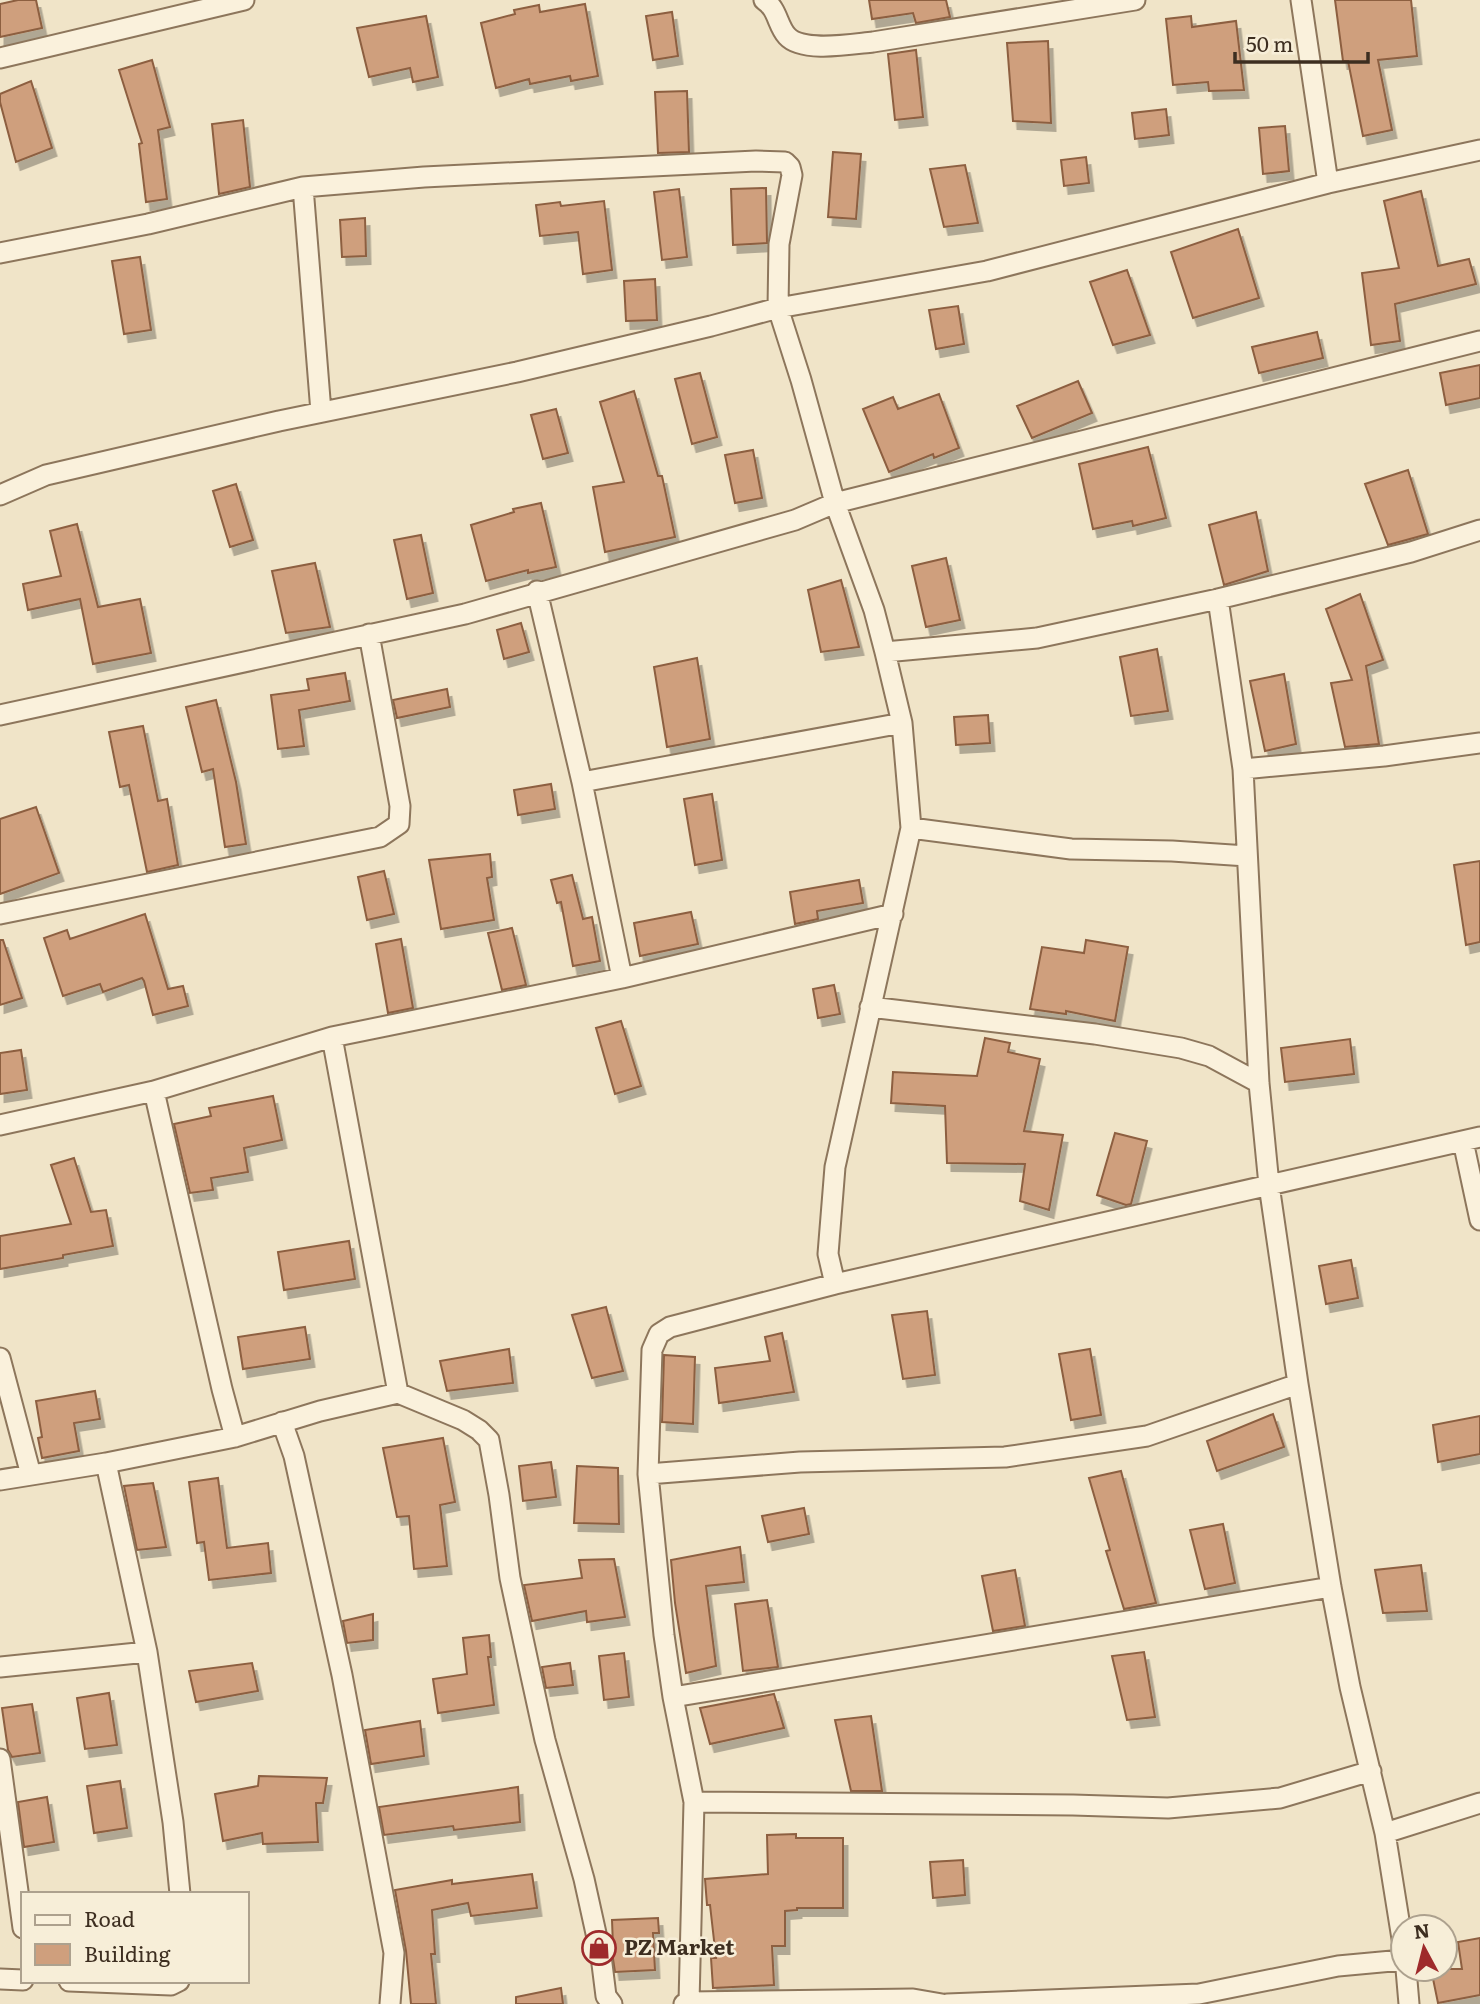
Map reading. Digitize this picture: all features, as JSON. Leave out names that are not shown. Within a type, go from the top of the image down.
[{"type":"street","points":[[0,58],[244,0]]},
{"type":"street","points":[[764,0],[771,4],[788,37],[804,45],[834,46],[1135,0]]},
{"type":"street","points":[[1301,0],[1328,183]]},
{"type":"street","points":[[0,495],[46,475],[321,412],[517,372],[778,308],[987,271],[1328,183],[1480,150]]},
{"type":"street","points":[[0,253],[149,224],[303,187],[425,177],[742,161],[785,162],[790,167],[792,175],[779,244],[778,308],[835,503],[885,652],[902,723],[911,828],[835,1167],[828,1254],[835,1284]]},
{"type":"street","points":[[303,187],[321,412]]},
{"type":"street","points":[[0,715],[465,614],[795,520],[835,503],[1480,341]]},
{"type":"street","points":[[885,652],[1037,638],[1217,599],[1411,552],[1480,530]]},
{"type":"street","points":[[537,592],[582,782],[622,978]]},
{"type":"street","points":[[1217,599],[1243,769],[1259,1083],[1269,1185],[1331,1587],[1350,1687],[1385,1833],[1398,1913]]},
{"type":"street","points":[[0,914],[380,837],[399,824],[400,806],[369,634]]},
{"type":"street","points":[[582,782],[902,723]]},
{"type":"street","points":[[1243,769],[1384,756],[1480,743]]},
{"type":"street","points":[[911,828],[1071,849],[1247,856]]},
{"type":"street","points":[[0,1125],[154,1091],[332,1037],[622,978],[892,914]]},
{"type":"street","points":[[870,1007],[1095,1034],[1181,1048],[1209,1056],[1259,1083]]},
{"type":"street","points":[[332,1037],[398,1393]]},
{"type":"street","points":[[154,1091],[235,1437]]},
{"type":"street","points":[[1389,1961],[1338,1966],[1240,1995],[1201,1999],[944,2004],[913,1999],[687,2003],[694,1802],[673,1697],[664,1635],[648,1474],[652,1350],[659,1334],[670,1327],[835,1284],[1472,1139],[1480,1220]]},
{"type":"street","points":[[0,1358],[31,1475]]},
{"type":"street","points":[[648,1474],[800,1462],[1005,1457],[1147,1436],[1298,1384]]},
{"type":"street","points":[[0,1480],[106,1464],[235,1437],[320,1411],[398,1393],[463,1420],[489,1440],[510,1578],[530,1676],[584,1880],[607,1996],[612,2004]]},
{"type":"street","points":[[282,1422],[294,1456],[342,1675],[394,1952],[390,2004]]},
{"type":"street","points":[[106,1464],[147,1653],[173,1822],[180,1892]]},
{"type":"street","points":[[673,1697],[1331,1587]]},
{"type":"street","points":[[0,1667],[147,1653]]},
{"type":"street","points":[[0,1759],[21,1913]]},
{"type":"street","points":[[694,1802],[1073,1804],[1168,1808],[1280,1798],[1371,1771]]},
{"type":"street","points":[[1385,1833],[1480,1803]]},
{"type":"street","points":[[0,1979],[21,1980]]},
{"type":"street","points":[[120,1983],[175,1983]]},
{"type":"street","points":[[1407,1983],[1409,2004]]},
{"type":"building","points":[[36,0],[42,28],[0,37],[0,4]]},
{"type":"building","points":[[869,0],[946,0],[950,17],[916,23],[913,13],[872,19]]},
{"type":"building","points":[[1335,0],[1411,0],[1417,56],[1378,60],[1392,130],[1363,136],[1348,61],[1343,61]]},
{"type":"building","points":[[585,4],[598,76],[571,81],[570,76],[530,84],[529,79],[496,88],[481,23],[515,14],[514,10],[539,5],[540,12]]},
{"type":"building","points":[[672,12],[678,56],[653,60],[646,16]]},
{"type":"building","points":[[426,16],[438,77],[413,82],[410,68],[369,77],[357,28]]},
{"type":"building","points":[[1191,16],[1192,27],[1236,21],[1244,90],[1209,91],[1208,82],[1173,85],[1166,19]]},
{"type":"building","points":[[1048,41],[1051,123],[1013,121],[1007,43]]},
{"type":"building","points":[[916,50],[923,117],[895,120],[888,54]]},
{"type":"building","points":[[152,60],[170,127],[158,130],[167,199],[146,202],[139,144],[142,143],[119,70]]},
{"type":"building","points":[[31,81],[52,148],[16,162],[0,94]]},
{"type":"building","points":[[687,91],[689,152],[658,153],[655,92]]},
{"type":"building","points":[[1166,109],[1169,135],[1135,139],[1132,113]]},
{"type":"building","points":[[243,120],[250,187],[219,194],[212,124]]},
{"type":"building","points":[[1285,126],[1289,171],[1263,174],[1259,128]]},
{"type":"building","points":[[833,152],[861,154],[856,219],[828,217]]},
{"type":"building","points":[[1086,157],[1089,183],[1064,186],[1061,160]]},
{"type":"building","points":[[965,165],[978,223],[944,227],[930,169]]},
{"type":"building","points":[[766,188],[767,243],[733,245],[731,189]]},
{"type":"building","points":[[679,189],[687,257],[662,260],[654,192]]},
{"type":"building","points":[[1421,191],[1438,266],[1469,259],[1476,284],[1395,304],[1400,341],[1371,345],[1362,273],[1399,268],[1384,201]]},
{"type":"building","points":[[604,201],[612,270],[583,274],[578,232],[540,236],[536,205],[560,202],[561,206]]},
{"type":"building","points":[[365,218],[366,256],[342,257],[340,220]]},
{"type":"building","points":[[1238,229],[1259,298],[1193,318],[1171,252]]},
{"type":"building","points":[[140,257],[151,330],[124,334],[112,261]]},
{"type":"building","points":[[1127,270],[1150,335],[1113,345],[1090,282]]},
{"type":"building","points":[[655,279],[657,320],[626,321],[624,281]]},
{"type":"building","points":[[958,306],[964,344],[936,349],[929,310]]},
{"type":"building","points":[[1317,332],[1323,358],[1259,373],[1252,347]]},
{"type":"building","points":[[1480,365],[1480,398],[1446,405],[1440,373]]},
{"type":"building","points":[[700,373],[717,437],[692,444],[675,379]]},
{"type":"building","points":[[1078,381],[1092,413],[1032,438],[1017,406]]},
{"type":"building","points":[[634,391],[658,476],[662,476],[675,537],[605,552],[593,487],[624,482],[600,402]]},
{"type":"building","points":[[939,394],[959,448],[934,458],[933,454],[889,472],[863,409],[893,397],[898,409]]},
{"type":"building","points":[[556,409],[568,453],[543,459],[531,415]]},
{"type":"building","points":[[1148,447],[1166,518],[1133,526],[1132,521],[1093,529],[1079,464]]},
{"type":"building","points":[[753,450],[762,498],[735,503],[725,455]]},
{"type":"building","points":[[1408,470],[1428,534],[1388,545],[1365,484]]},
{"type":"building","points":[[236,484],[253,540],[230,547],[213,491]]},
{"type":"building","points":[[541,503],[556,567],[528,573],[528,570],[486,581],[471,525],[514,512],[513,509]]},
{"type":"building","points":[[1256,512],[1268,571],[1224,585],[1209,525]]},
{"type":"building","points":[[77,524],[98,607],[140,599],[151,653],[93,664],[80,599],[28,610],[23,584],[61,576],[50,531]]},
{"type":"building","points":[[421,535],[433,593],[407,599],[394,540]]},
{"type":"building","points":[[946,558],[960,620],[926,627],[912,566]]},
{"type":"building","points":[[315,563],[330,627],[286,633],[272,571]]},
{"type":"building","points":[[841,580],[859,647],[821,652],[808,590]]},
{"type":"building","points":[[1360,594],[1383,660],[1366,666],[1379,744],[1345,747],[1331,683],[1352,680],[1326,609]]},
{"type":"building","points":[[521,623],[529,652],[504,659],[497,630]]},
{"type":"building","points":[[1157,649],[1168,711],[1131,716],[1120,657]]},
{"type":"building","points":[[697,658],[710,739],[667,747],[654,667]]},
{"type":"building","points":[[345,673],[350,701],[299,710],[304,746],[278,749],[271,695],[309,690],[307,679]]},
{"type":"building","points":[[1284,674],[1296,744],[1265,751],[1250,681]]},
{"type":"building","points":[[447,689],[450,707],[397,718],[393,700]]},
{"type":"building","points":[[216,700],[236,782],[246,844],[225,847],[213,769],[202,772],[186,707]]},
{"type":"building","points":[[988,715],[990,743],[956,745],[954,717]]},
{"type":"building","points":[[143,726],[158,801],[167,799],[178,865],[147,872],[129,785],[120,787],[109,732]]},
{"type":"building","points":[[551,784],[555,809],[518,815],[514,790]]},
{"type":"building","points":[[712,794],[722,860],[695,865],[684,799]]},
{"type":"building","points":[[36,807],[59,873],[0,894],[0,819]]},
{"type":"building","points":[[490,854],[492,877],[487,878],[494,920],[441,929],[429,860]]},
{"type":"building","points":[[1480,861],[1480,942],[1466,945],[1454,865]]},
{"type":"building","points":[[384,871],[394,914],[367,920],[358,877]]},
{"type":"building","points":[[572,875],[583,919],[592,917],[600,961],[573,966],[561,902],[557,903],[551,880]]},
{"type":"building","points":[[859,880],[863,903],[817,911],[818,919],[795,924],[790,892]]},
{"type":"building","points":[[691,912],[698,944],[640,956],[634,923]]},
{"type":"building","points":[[145,914],[168,989],[183,986],[188,1006],[153,1015],[142,978],[103,992],[100,984],[63,996],[44,938],[67,930],[70,939]]},
{"type":"building","points":[[512,928],[526,985],[502,990],[488,933]]},
{"type":"building","points":[[401,939],[413,1008],[388,1013],[376,944]]},
{"type":"building","points":[[0,940],[3,940],[22,998],[0,1005]]},
{"type":"building","points":[[1086,940],[1128,947],[1115,1021],[1066,1011],[1066,1014],[1030,1009],[1042,947],[1084,953]]},
{"type":"building","points":[[834,985],[840,1014],[818,1018],[813,989]]},
{"type":"building","points":[[621,1021],[641,1086],[615,1094],[596,1028]]},
{"type":"building","points":[[985,1038],[1010,1043],[1008,1052],[1040,1059],[1024,1131],[1063,1135],[1049,1210],[1020,1201],[1025,1164],[947,1163],[945,1106],[891,1103],[893,1072],[977,1076]]},
{"type":"building","points":[[1350,1039],[1354,1074],[1285,1082],[1281,1048]]},
{"type":"building","points":[[21,1050],[27,1090],[0,1094],[0,1053]]},
{"type":"building","points":[[273,1096],[282,1140],[244,1148],[248,1172],[211,1178],[213,1190],[190,1193],[174,1124],[211,1116],[209,1108]]},
{"type":"building","points":[[1115,1133],[1147,1141],[1131,1204],[1126,1205],[1097,1195]]},
{"type":"building","points":[[74,1158],[91,1212],[106,1210],[113,1246],[0,1269],[0,1236],[71,1224],[51,1165]]},
{"type":"building","points":[[349,1241],[355,1279],[284,1290],[278,1252]]},
{"type":"building","points":[[1351,1260],[1358,1298],[1326,1304],[1319,1266]]},
{"type":"building","points":[[606,1307],[623,1371],[592,1378],[572,1315]]},
{"type":"building","points":[[927,1311],[935,1375],[903,1379],[892,1315]]},
{"type":"building","points":[[305,1327],[310,1359],[243,1369],[238,1337]]},
{"type":"building","points":[[782,1333],[794,1392],[719,1403],[715,1368],[770,1361],[765,1337]]},
{"type":"building","points":[[509,1349],[513,1383],[447,1391],[440,1361]]},
{"type":"building","points":[[1090,1349],[1101,1415],[1071,1420],[1059,1354]]},
{"type":"building","points":[[664,1355],[695,1357],[693,1424],[662,1422]]},
{"type":"building","points":[[95,1391],[100,1419],[74,1423],[79,1451],[42,1458],[38,1438],[42,1437],[36,1401]]},
{"type":"building","points":[[1273,1414],[1284,1447],[1217,1471],[1207,1441]]},
{"type":"building","points":[[1480,1416],[1480,1454],[1438,1462],[1433,1425]]},
{"type":"building","points":[[443,1438],[455,1502],[440,1505],[447,1566],[414,1569],[409,1516],[397,1517],[383,1448]]},
{"type":"building","points":[[551,1462],[556,1497],[523,1501],[519,1466]]},
{"type":"building","points":[[577,1466],[618,1468],[619,1524],[574,1523]]},
{"type":"building","points":[[1121,1471],[1156,1603],[1124,1609],[1106,1551],[1110,1550],[1089,1478]]},
{"type":"building","points":[[218,1478],[227,1548],[268,1543],[271,1573],[209,1580],[204,1542],[197,1543],[189,1482]]},
{"type":"building","points":[[153,1483],[166,1547],[137,1550],[124,1486]]},
{"type":"building","points":[[804,1508],[809,1534],[768,1542],[762,1516]]},
{"type":"building","points":[[1223,1524],[1235,1583],[1205,1589],[1190,1530]]},
{"type":"building","points":[[740,1547],[744,1582],[706,1586],[716,1666],[686,1673],[671,1560]]},
{"type":"building","points":[[614,1559],[625,1617],[587,1622],[586,1611],[532,1621],[524,1585],[582,1578],[579,1560]]},
{"type":"building","points":[[1421,1565],[1427,1611],[1383,1613],[1375,1570]]},
{"type":"building","points":[[1015,1570],[1025,1626],[993,1631],[982,1576]]},
{"type":"building","points":[[767,1600],[778,1667],[743,1671],[735,1604]]},
{"type":"building","points":[[373,1614],[373,1640],[347,1643],[343,1621]]},
{"type":"building","points":[[489,1635],[491,1657],[488,1657],[494,1705],[438,1713],[433,1679],[467,1674],[463,1638]]},
{"type":"building","points":[[1144,1652],[1155,1717],[1127,1720],[1112,1656]]},
{"type":"building","points":[[624,1653],[629,1697],[604,1700],[599,1656]]},
{"type":"building","points":[[252,1663],[258,1691],[196,1702],[189,1671]]},
{"type":"building","points":[[570,1663],[573,1685],[546,1688],[542,1667]]},
{"type":"building","points":[[109,1693],[117,1745],[85,1749],[77,1698]]},
{"type":"building","points":[[774,1694],[784,1728],[710,1744],[700,1708]]},
{"type":"building","points":[[32,1704],[40,1753],[12,1757],[8,1750],[2,1708]]},
{"type":"building","points":[[871,1716],[882,1791],[851,1791],[835,1720]]},
{"type":"building","points":[[420,1721],[424,1756],[371,1764],[365,1730]]},
{"type":"building","points":[[259,1776],[327,1778],[323,1803],[316,1803],[318,1842],[263,1844],[262,1833],[223,1841],[215,1794],[258,1786]]},
{"type":"building","points":[[120,1781],[127,1828],[94,1833],[87,1786]]},
{"type":"building","points":[[518,1787],[520,1822],[454,1830],[453,1826],[384,1835],[379,1807]]},
{"type":"building","points":[[47,1797],[54,1842],[24,1847],[18,1802]]},
{"type":"building","points":[[796,1834],[796,1838],[843,1838],[843,1908],[797,1908],[785,1911],[785,1946],[772,1946],[774,1985],[713,1988],[711,1958],[716,1958],[705,1879],[768,1874],[767,1835]]},
{"type":"building","points":[[963,1860],[965,1895],[933,1898],[930,1862]]},
{"type":"building","points":[[532,1874],[537,1908],[471,1916],[468,1903],[432,1910],[435,1954],[431,1954],[436,2004],[411,2004],[406,1951],[395,1890],[452,1880],[452,1884]]},
{"type":"building","points":[[658,1918],[659,1933],[653,1933],[655,1970],[615,1972],[611,1946],[612,1920]]},
{"type":"building","points":[[1480,1938],[1480,1995],[1438,2003],[1434,1983],[1459,1983],[1459,1969],[1462,1969],[1459,1942]]},
{"type":"building","points":[[561,1988],[563,2004],[516,2004],[516,1997]]},
{"type":"place","name":"PZ Market","points":[[599,1948]]}]
